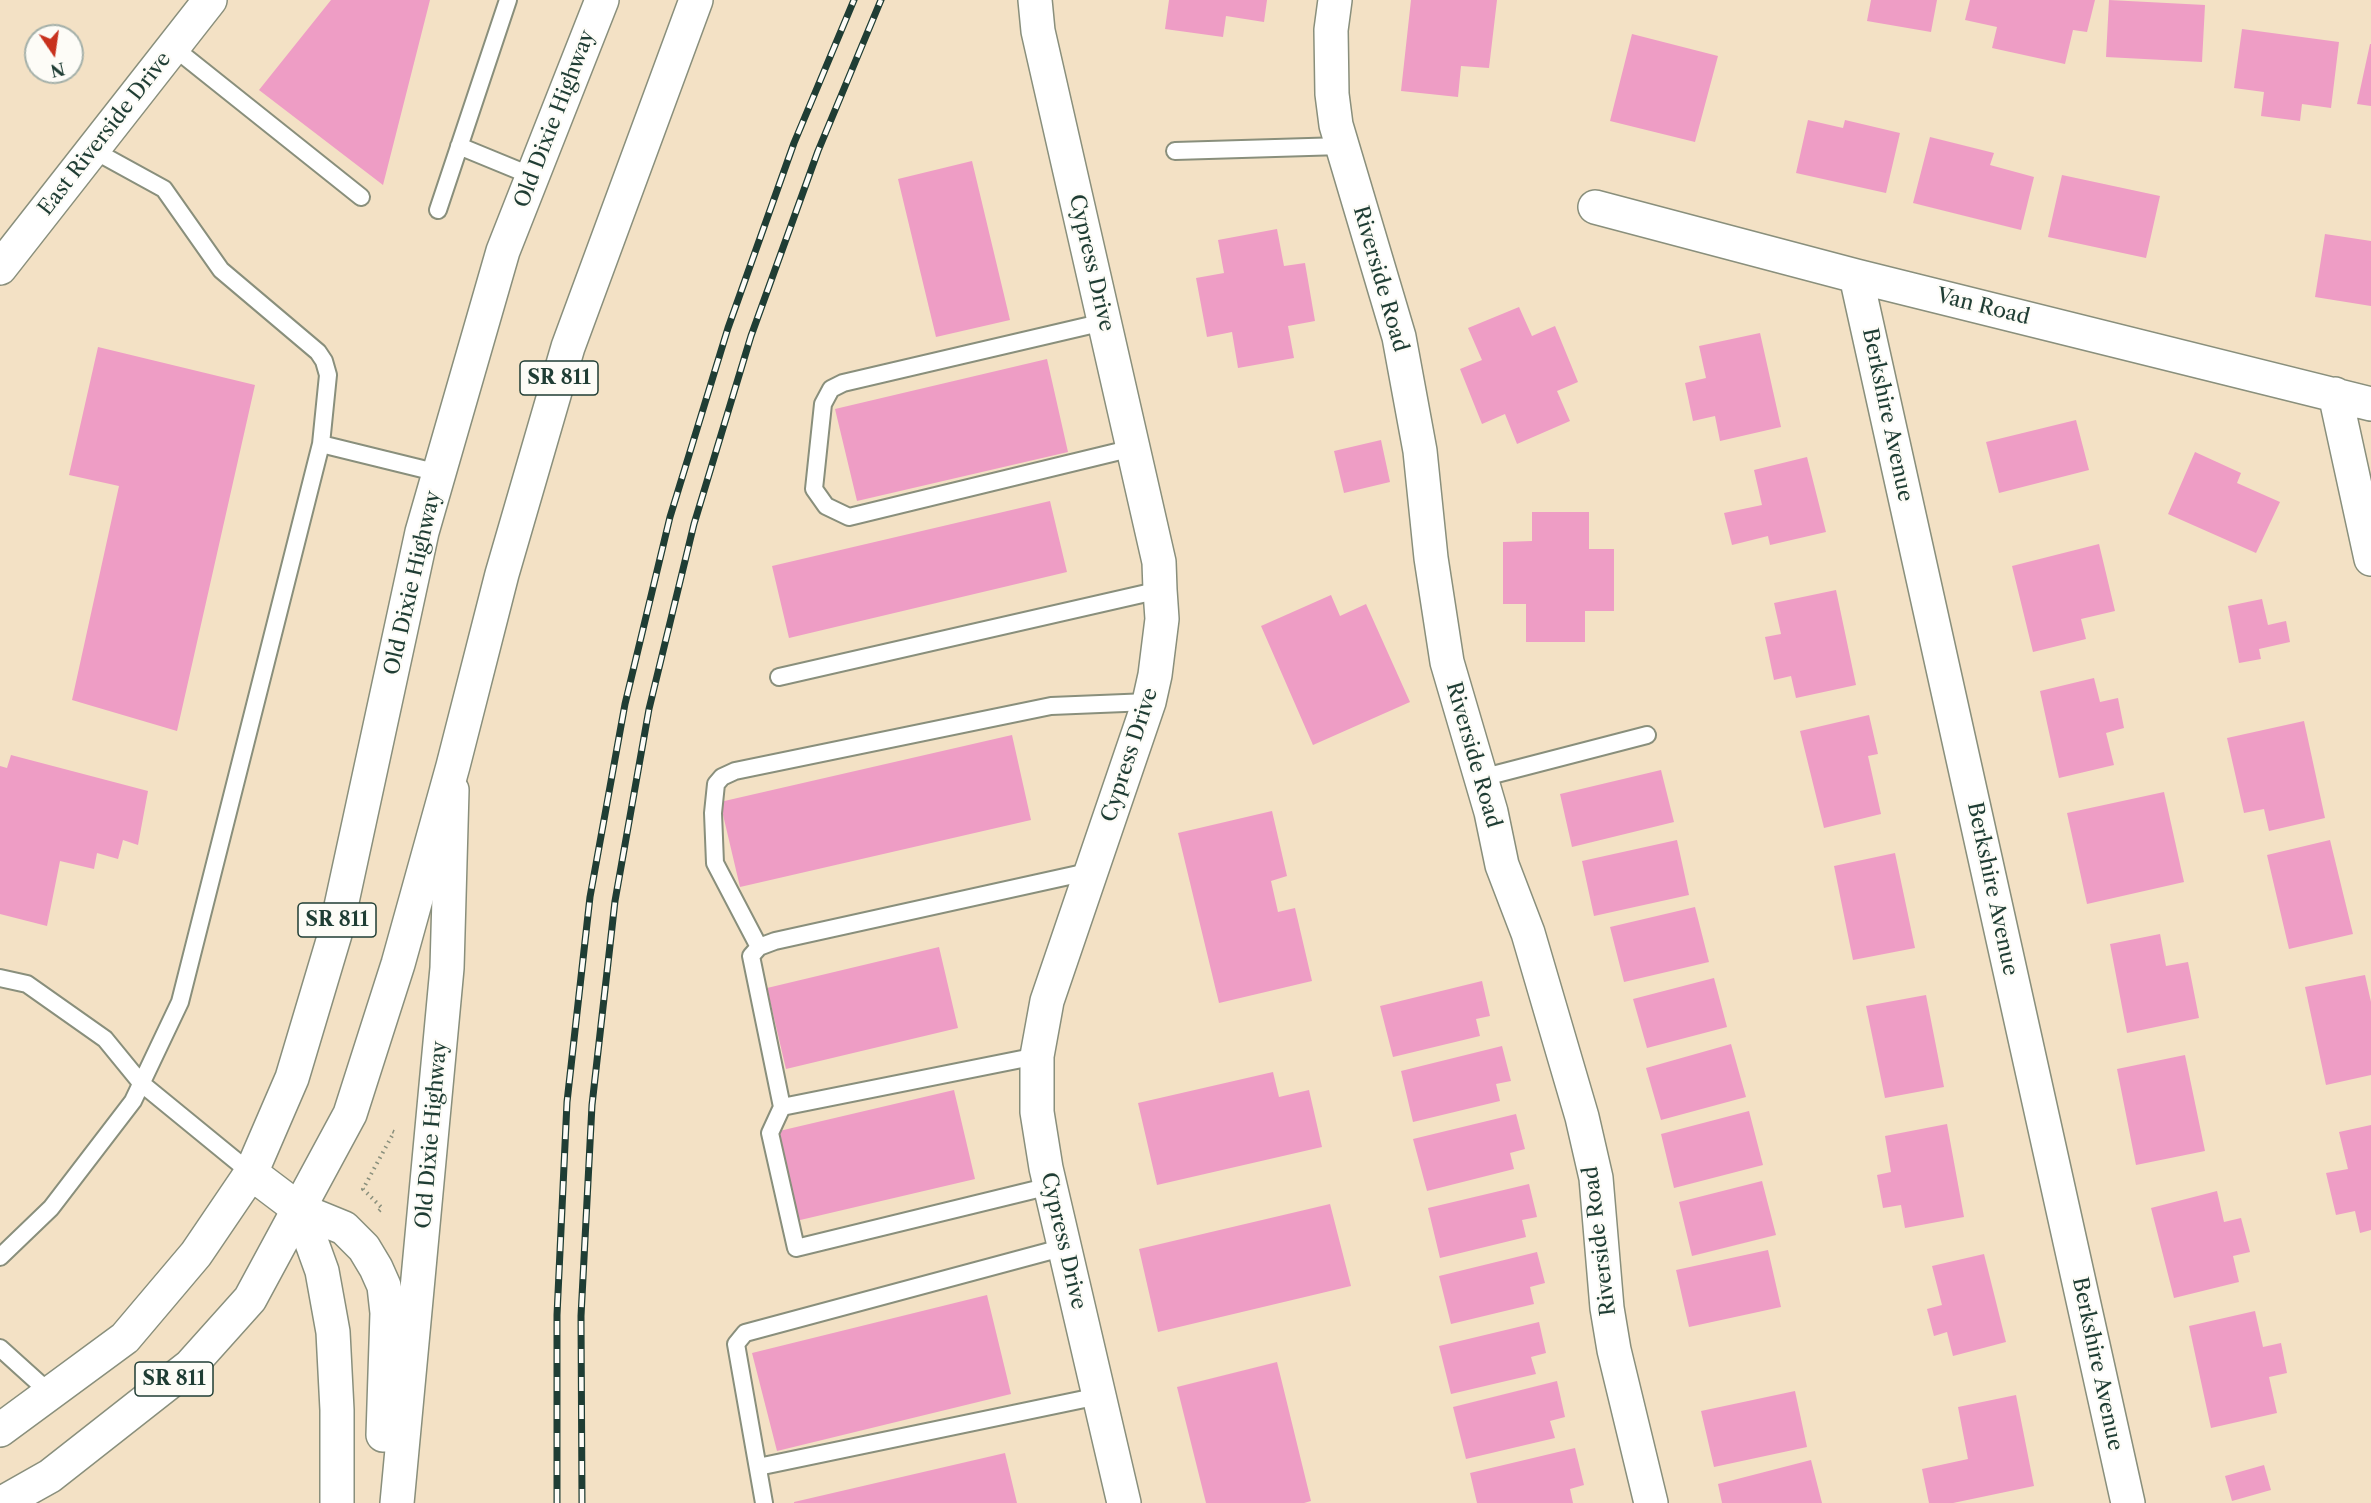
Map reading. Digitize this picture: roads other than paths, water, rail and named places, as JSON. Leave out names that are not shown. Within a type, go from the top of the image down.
[{"type":"street","name":"East Riverside Drive","points":[[3,256],[93,150],[210,0]]},
{"type":"street","name":"Old Dixie Highway","points":[[0,1430],[125,1338],[196,1254],[251,1173],[292,1078],[334,934],[422,532],[439,472],[503,251],[602,0]]},
{"type":"street","name":"Old Dixie Highway","points":[[2,1503],[50,1476],[190,1366],[250,1299],[350,1114],[398,964],[453,766],[502,574],[568,347],[696,0]]},
{"type":"street","name":"Cypress Drive","points":[[1035,0],[1038,31],[1159,562],[1161,590],[1162,619],[1149,702],[1047,1001],[1038,1056],[1037,1112],[1050,1186],[1124,1503]]},
{"type":"street","name":"Riverside Road","points":[[1335,0],[1331,30],[1332,94],[1336,125],[1399,337],[1420,451],[1431,558],[1447,662],[1481,778],[1502,865],[1528,933],[1582,1117],[1596,1178],[1607,1308],[1614,1350],[1651,1503]]},
{"type":"street","name":"Van Road","points":[[1595,207],[1856,276],[2371,404]]},
{"type":"street","name":"Berkshire Avenue","points":[[1856,276],[2128,1503]]},
{"type":"street","points":[[2335,394],[2371,559]]},
{"type":"street","name":"Old Dixie Highway","points":[[397,1503],[447,968],[453,766]]},
{"type":"street","points":[[251,1173],[300,1210],[344,1228],[364,1248],[384,1286],[387,1313],[382,1503]]},
{"type":"street","points":[[300,1210],[322,1271],[333,1332],[337,1503]]},
{"type":"lane","points":[[438,210],[508,0]]},
{"type":"lane","points":[[173,47],[361,197]]},
{"type":"lane","points":[[459,146],[532,176]]},
{"type":"lane","points":[[1175,151],[1342,146]]},
{"type":"lane","points":[[0,1257],[51,1208],[133,1101],[180,1002],[321,444],[328,375],[324,361],[318,352],[221,270],[164,189],[93,150]]},
{"type":"lane","points":[[1104,322],[843,383],[831,389],[823,404],[814,489],[826,506],[849,517],[1133,448]]},
{"type":"lane","points":[[321,444],[439,472]]},
{"type":"lane","points":[[779,677],[1161,590]]},
{"type":"lane","points":[[759,947],[715,863],[713,813],[716,784],[722,777],[735,771],[1051,706],[1149,702]]},
{"type":"lane","points":[[1481,778],[1647,735]]},
{"type":"lane","points":[[1050,1186],[796,1248],[770,1133],[782,1107],[751,956],[759,947],[775,941],[1092,872]]},
{"type":"lane","points":[[0,978],[27,984],[105,1039],[141,1083],[251,1173]]},
{"type":"lane","points":[[782,1107],[1038,1056]]},
{"type":"lane","points":[[764,1503],[736,1344],[745,1333],[1065,1248]]},
{"type":"lane","points":[[0,1348],[51,1394]]},
{"type":"lane","points":[[758,1467],[1099,1396]]},
{"type":"railway","points":[[557,1503],[557,1315],[567,1102],[590,897],[625,704],[670,517],[728,328],[794,143],[854,0]]},
{"type":"railway","points":[[582,1503],[581,1316],[592,1105],[615,901],[649,709],[694,524],[751,336],[818,151],[881,0]]}]
